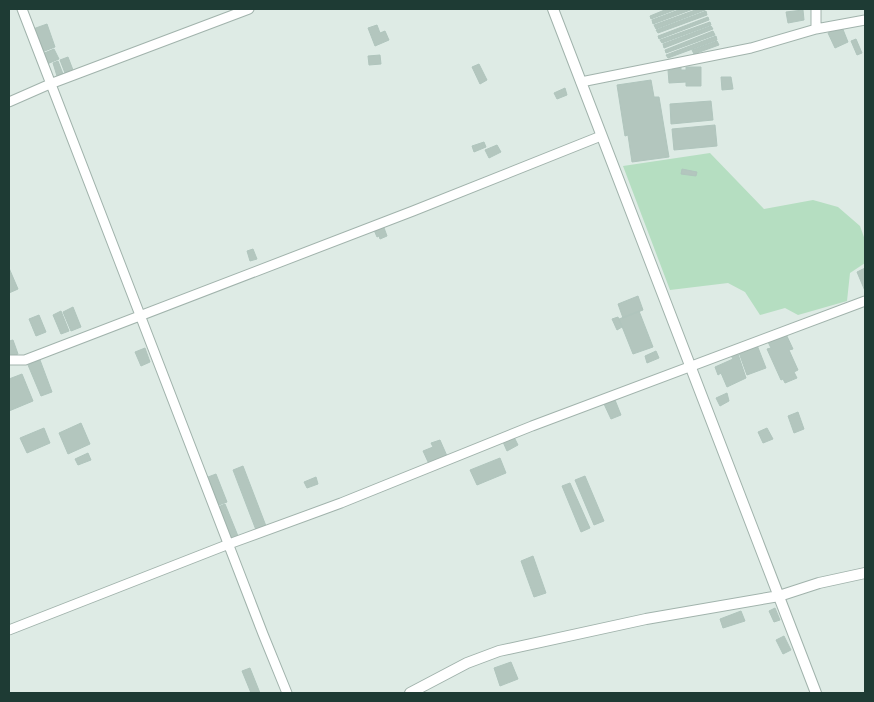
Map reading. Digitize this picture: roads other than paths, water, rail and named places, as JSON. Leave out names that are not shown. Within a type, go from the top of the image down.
[{"type":"street","points":[[22,9],[287,693]]},
{"type":"street","points":[[9,102],[50,84],[249,9]]},
{"type":"street","points":[[553,9],[816,693]]},
{"type":"street","points":[[816,9],[816,29]]},
{"type":"street","points":[[581,82],[751,48],[816,29],[865,20]]},
{"type":"street","points":[[9,360],[25,360],[181,298],[413,211],[601,136]]},
{"type":"street","points":[[9,630],[229,544],[341,503],[532,426],[865,301]]},
{"type":"street","points":[[410,693],[467,663],[499,651],[646,619],[779,596],[819,582],[865,573]]}]
